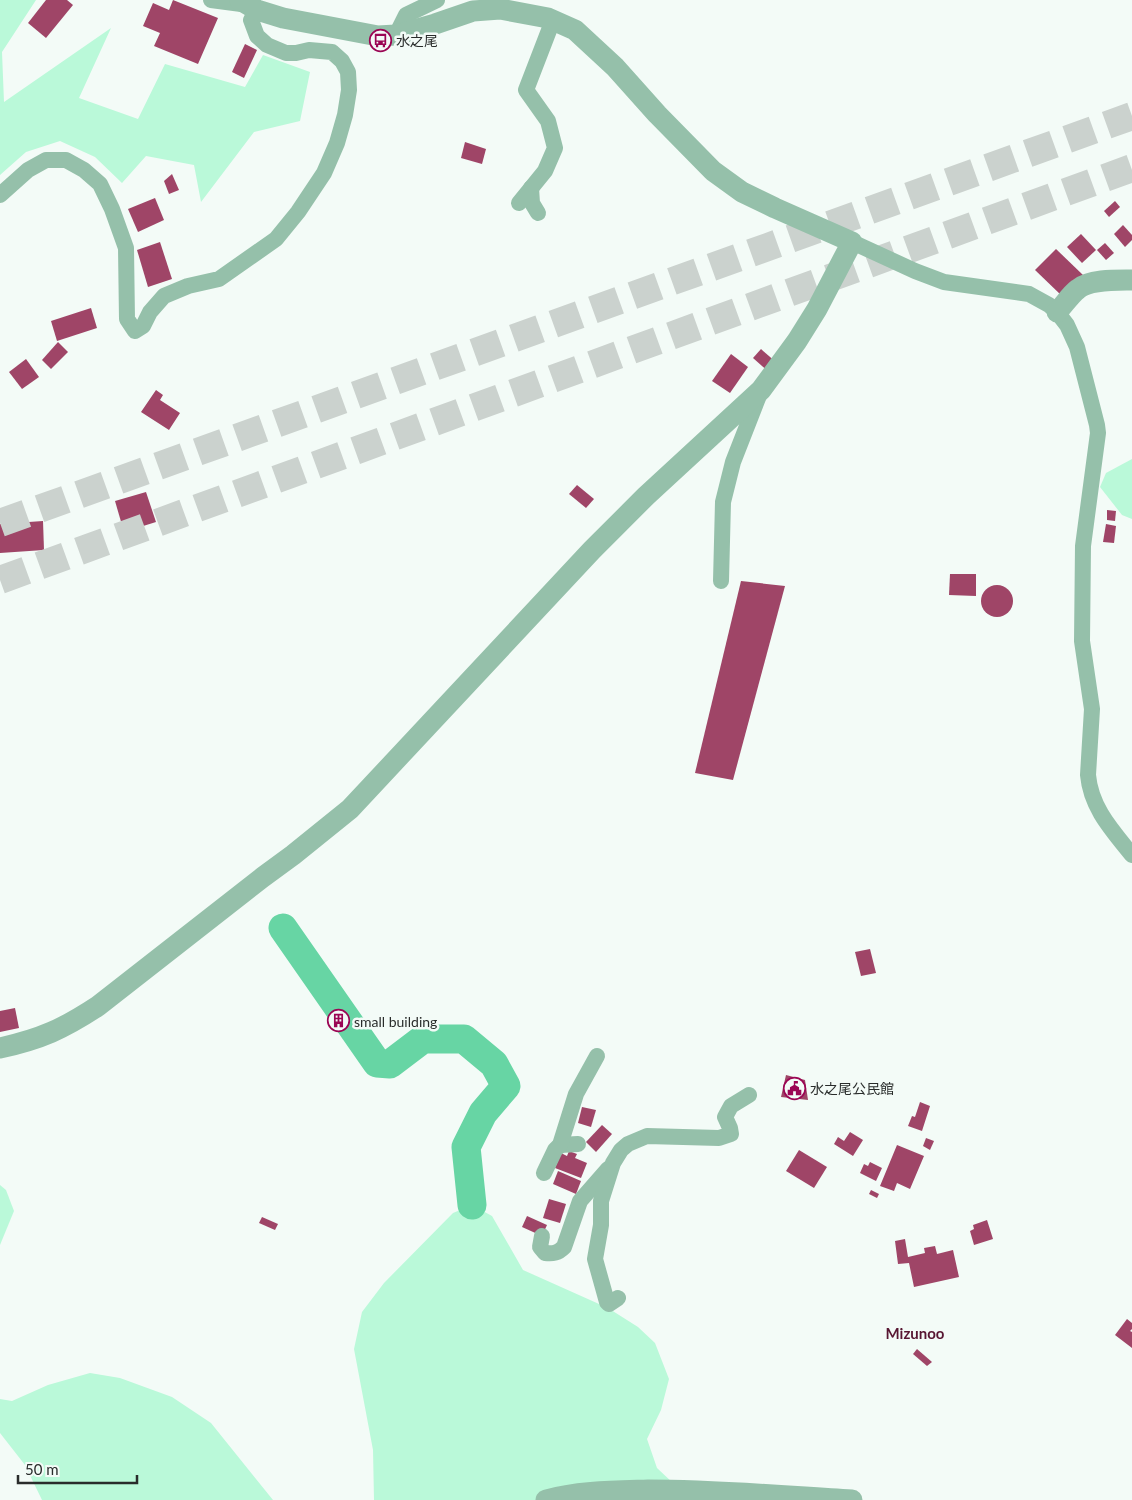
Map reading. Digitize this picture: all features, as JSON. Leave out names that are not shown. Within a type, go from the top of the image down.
[{"type":"street","points":[[211,0],[249,5],[283,18],[378,36],[396,35],[473,11],[500,8],[553,20],[575,30],[615,67],[657,114],[713,171],[742,192],[929,277],[964,286],[1029,294],[1057,312],[1067,325],[1078,347],[1098,433],[1083,546],[1082,641],[1092,709],[1089,785],[1100,812],[1132,855]]},
{"type":"street","points":[[396,35],[406,15],[437,0]]},
{"type":"street","points":[[0,195],[28,170],[46,160],[66,160],[84,170],[100,184],[126,248],[127,319],[135,331],[143,326],[150,312],[164,296],[188,286],[219,279],[276,239],[298,212],[324,173],[337,143],[345,116],[349,90],[348,72],[342,61],[332,52],[309,50],[296,54],[286,53],[268,45],[257,36],[251,20],[249,5]]},
{"type":"street","points":[[519,203],[545,171],[555,148],[548,121],[526,90],[553,20]]},
{"type":"street","points":[[531,188],[532,203],[538,213]]},
{"type":"street","points":[[0,1048],[25,1043],[48,1035],[73,1023],[98,1006],[263,877],[293,856],[350,809],[592,550],[646,496],[761,390],[817,309],[852,242]]},
{"type":"street","points":[[1057,312],[1079,288],[1086,284],[1132,280]]},
{"type":"street","points":[[721,581],[722,502],[733,462],[761,390]]},
{"type":"street","points":[[544,1172],[560,1145],[576,1094],[597,1056]]},
{"type":"street","points":[[618,1298],[609,1304],[607,1302],[595,1259],[601,1225],[602,1201],[613,1163],[620,1150],[628,1144],[647,1136],[719,1138],[730,1134],[730,1128],[725,1117],[731,1106],[749,1095]]},
{"type":"street","points":[[560,1145],[578,1144]]},
{"type":"street","points":[[542,1236],[540,1247],[545,1253],[551,1254],[564,1247],[580,1201],[613,1163]]},
{"type":"street","points":[[546,1500],[558,1496],[619,1490],[694,1490],[852,1500]]},
{"type":"green space","points":[[0,0],[36,0],[2,52],[4,102],[111,28],[79,98],[138,119],[165,64],[245,87],[263,55],[310,72],[300,121],[254,132],[201,202],[194,165],[146,156],[122,183],[95,157],[60,141],[26,152],[0,175]]},
{"type":"green space","points":[[1132,459],[1132,519],[1122,515],[1100,487],[1106,473]]},
{"type":"green space","points":[[0,1185],[6,1190],[14,1211],[0,1245]]},
{"type":"green space","points":[[472,1205],[492,1216],[523,1270],[608,1308],[638,1327],[655,1343],[669,1379],[661,1410],[647,1439],[657,1468],[691,1500],[374,1500],[373,1450],[354,1349],[362,1312],[384,1283],[453,1213]]},
{"type":"green space","points":[[90,1373],[120,1378],[172,1397],[211,1423],[273,1500],[42,1500],[25,1465],[0,1433],[0,1399],[12,1401],[48,1385]]},
{"type":"building","points":[[46,0],[67,0],[73,5],[46,38],[28,23]]},
{"type":"building","points":[[173,0],[218,18],[198,64],[154,46],[160,33],[143,26],[153,3],[169,10]]},
{"type":"building","points":[[245,44],[257,50],[244,78],[232,72]]},
{"type":"building","points":[[465,142],[486,149],[482,164],[461,158]]},
{"type":"building","points":[[172,174],[179,190],[169,194],[164,181]]},
{"type":"building","points":[[155,198],[164,220],[138,232],[128,209]]},
{"type":"building","points":[[1115,201],[1120,207],[1109,217],[1104,211]]},
{"type":"building","points":[[1123,225],[1132,235],[1132,240],[1125,247],[1114,234]]},
{"type":"building","points":[[1081,234],[1096,250],[1082,263],[1067,247]]},
{"type":"building","points":[[160,242],[172,279],[148,287],[137,250]]},
{"type":"building","points":[[1105,243],[1114,253],[1106,260],[1097,250]]},
{"type":"building","points":[[1056,249],[1083,275],[1062,296],[1035,270]]},
{"type":"building","points":[[91,308],[97,328],[57,341],[51,321]]},
{"type":"building","points":[[58,342],[68,352],[51,369],[42,360]]},
{"type":"building","points":[[761,349],[777,363],[769,372],[753,358]]},
{"type":"building","points":[[731,354],[748,367],[730,393],[712,381]]},
{"type":"building","points":[[26,359],[39,377],[22,389],[9,372]]},
{"type":"building","points":[[156,390],[163,395],[160,400],[180,413],[169,430],[141,412]]},
{"type":"building","points":[[577,485],[594,499],[586,508],[569,494]]},
{"type":"building","points":[[146,492],[156,522],[124,532],[115,501]]},
{"type":"building","points":[[1107,510],[1116,511],[1115,521],[1107,520]]},
{"type":"building","points":[[43,521],[44,550],[0,553],[0,524]]},
{"type":"building","points":[[1106,524],[1116,526],[1114,543],[1103,542]]},
{"type":"building","points":[[950,574],[976,574],[976,596],[949,595]]},
{"type":"building","points":[[741,581],[785,586],[733,780],[695,773]]},
{"type":"building","points":[[997,585],[1003,586],[1008,590],[1012,595],[1012,607],[1008,612],[1003,616],[997,617],[991,616],[986,612],[982,607],[981,601],[982,595],[986,590],[991,586]]},
{"type":"building","points":[[870,949],[876,973],[861,976],[855,952]]},
{"type":"building","points":[[15,1008],[19,1028],[0,1032],[0,1011]]},
{"type":"building","name":"small building","points":[[337,1013],[345,1025],[338,1029],[331,1016]]},
{"type":"building","name":"水之尾公民館","points":[[786,1075],[805,1080],[808,1100],[781,1097]]},
{"type":"building","points":[[920,1102],[930,1106],[922,1131],[908,1126],[912,1116],[915,1117]]},
{"type":"building","points":[[582,1107],[596,1110],[591,1127],[578,1123]]},
{"type":"building","points":[[602,1125],[612,1134],[596,1152],[586,1142]]},
{"type":"building","points":[[850,1132],[863,1140],[853,1156],[834,1144],[838,1137],[844,1141]]},
{"type":"building","points":[[926,1138],[934,1141],[930,1150],[923,1146]]},
{"type":"building","points":[[897,1145],[924,1156],[910,1189],[897,1183],[894,1191],[880,1186]]},
{"type":"building","points":[[799,1150],[827,1167],[814,1188],[786,1171]]},
{"type":"building","points":[[569,1151],[577,1154],[575,1158],[587,1163],[581,1178],[555,1168],[561,1153],[567,1156]]},
{"type":"building","points":[[870,1162],[882,1168],[876,1181],[860,1173],[864,1164],[868,1166]]},
{"type":"building","points":[[558,1171],[581,1181],[576,1194],[553,1184]]},
{"type":"building","points":[[871,1190],[879,1194],[877,1198],[869,1194]]},
{"type":"building","points":[[549,1199],[566,1204],[560,1223],[543,1218]]},
{"type":"building","points":[[527,1216],[547,1225],[542,1236],[522,1227]]},
{"type":"building","points":[[262,1217],[278,1224],[275,1230],[259,1223]]},
{"type":"building","points":[[987,1220],[993,1239],[974,1245],[970,1231],[974,1229],[973,1225]]},
{"type":"building","points":[[905,1239],[908,1257],[925,1253],[924,1248],[935,1246],[937,1254],[953,1250],[959,1277],[914,1287],[909,1263],[898,1264],[895,1241]]},
{"type":"building","points":[[1127,1319],[1132,1323],[1130,1331],[1132,1332],[1132,1348],[1115,1335]]},
{"type":"building","points":[[917,1349],[932,1362],[927,1366],[913,1354]]},
{"type":"waterway","points":[[283,928],[377,1063],[390,1064],[423,1039],[464,1039],[494,1064],[506,1086],[483,1113],[466,1147],[472,1205]]},
{"type":"tunnel","points":[[0,523],[1132,116]]},
{"type":"tunnel","points":[[0,580],[1132,168]]},
{"type":"place","name":"水之尾","points":[[380,40]]},
{"type":"place","name":"small building","points":[[338,1021]]},
{"type":"place","name":"水之尾公民館","points":[[794,1088]]},
{"type":"district","name":"Mizunoo","points":[[915,1333]]}]
